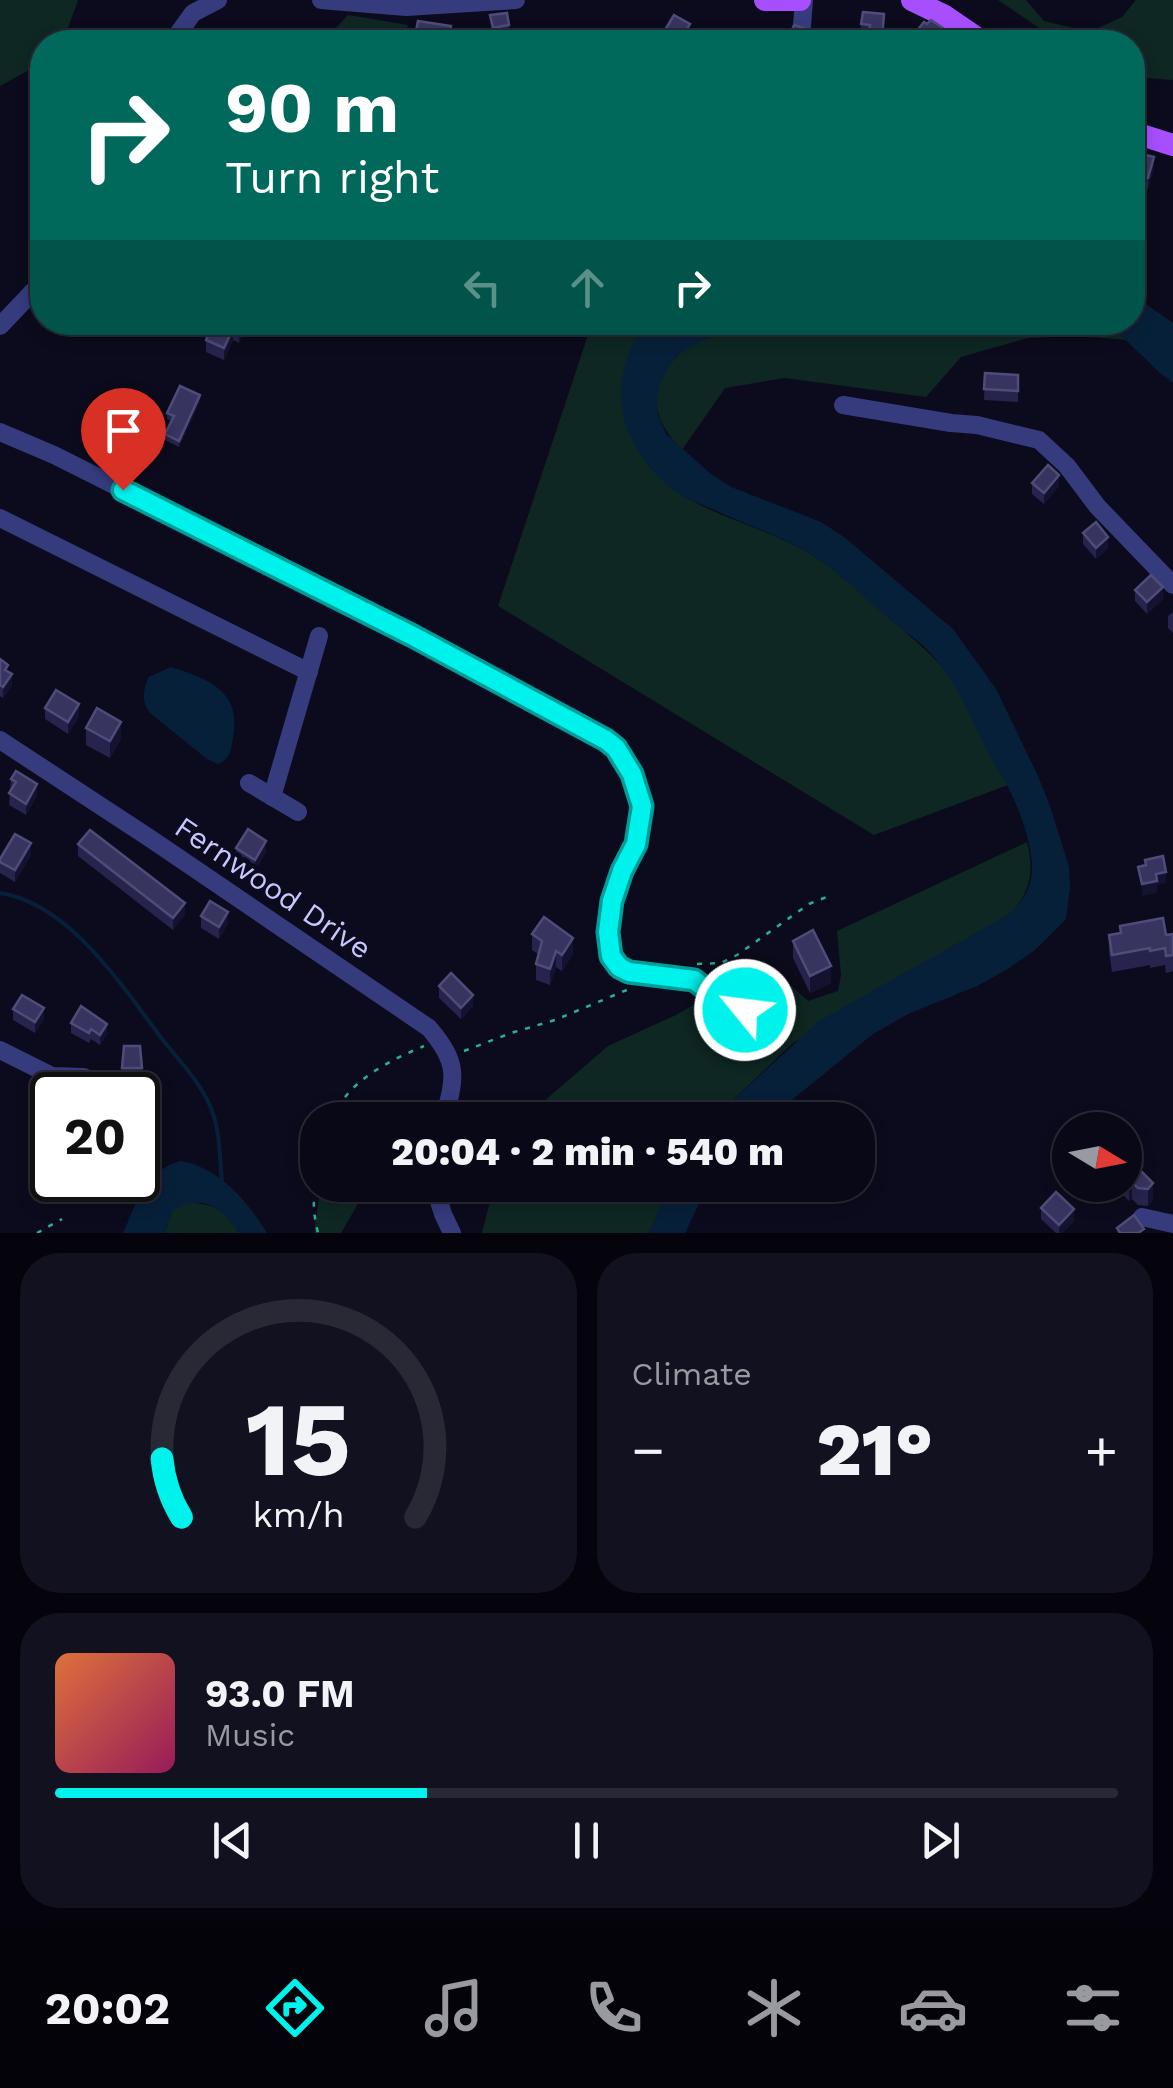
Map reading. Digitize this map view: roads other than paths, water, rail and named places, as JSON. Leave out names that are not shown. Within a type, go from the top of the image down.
[{"type":"main road","points":[[765,0],[802,0]]},
{"type":"main road","points":[[912,0],[965,30]]},
{"type":"main road","points":[[1145,136],[1173,146]]},
{"type":"street","points":[[180,30],[192,12],[218,0]]},
{"type":"street","points":[[322,0],[420,7],[516,0]]},
{"type":"street","points":[[802,0],[802,26]]},
{"type":"street","points":[[0,326],[30,295]]},
{"type":"street","points":[[843,406],[978,425],[1039,440],[1067,466],[1097,506],[1173,586]]},
{"type":"street","points":[[0,432],[70,463],[395,626],[606,740],[616,748],[632,774],[642,806],[636,844],[612,901],[608,932],[611,956],[629,972],[694,980],[726,1004],[745,1010]]},
{"type":"street","points":[[0,518],[309,672]]},
{"type":"street","points":[[272,798],[319,636]]},
{"type":"street","name":"Fernwood Drive","points":[[1,743],[428,1028],[454,1069],[448,1102]]},
{"type":"street","points":[[249,783],[298,812]]},
{"type":"street","points":[[0,1050],[44,1072]]},
{"type":"street","points":[[439,1202],[452,1233]]},
{"type":"street","points":[[1142,1217],[1173,1224]]},
{"type":"water","points":[[1145,303],[1173,323],[1173,383],[1120,335],[1145,335]]},
{"type":"water","points":[[640,335],[715,335],[676,356],[661,380],[658,415],[666,434],[731,487],[821,522],[844,537],[953,629],[996,689],[1038,776],[1069,867],[1066,919],[1035,950],[977,986],[908,1014],[873,1034],[789,1102],[731,1102],[819,1021],[1013,912],[1030,884],[1031,853],[1012,794],[934,657],[819,560],[784,540],[682,496],[647,463],[630,435],[621,404],[629,352]]},
{"type":"water","points":[[171,667],[210,682],[227,698],[234,722],[233,738],[231,750],[222,762],[207,759],[147,709],[144,695],[149,677]]},
{"type":"water","points":[[181,1161],[220,1178],[251,1209],[267,1233],[239,1233],[218,1209],[193,1203],[172,1211],[165,1233],[123,1233],[137,1202],[160,1202],[160,1171]]},
{"type":"water","points":[[663,1202],[700,1202],[685,1233],[649,1233]]},
{"type":"waterway","points":[[0,893],[25,900],[71,930],[112,973],[189,1072],[214,1117],[222,1184]]}]
